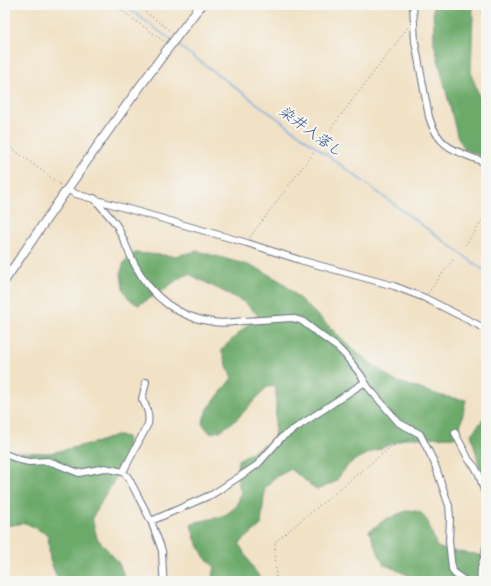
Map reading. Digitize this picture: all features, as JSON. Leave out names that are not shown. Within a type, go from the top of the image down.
[{"type":"street","points":[[5,280],[66,189],[201,5]]},
{"type":"street","points":[[413,5],[415,42],[429,117],[436,135],[451,149],[486,163]]},
{"type":"street","points":[[66,189],[76,194],[394,286],[425,298],[486,329]]},
{"type":"street","points":[[94,198],[116,224],[135,265],[146,283],[164,302],[176,310],[196,318],[213,322],[292,318],[302,321],[337,347],[345,355],[361,375],[368,387],[399,423],[420,434],[434,462],[449,506],[449,541],[452,569],[455,574],[465,581]]},
{"type":"street","points":[[123,472],[148,424],[149,419],[147,407],[142,399],[146,382]]},
{"type":"street","points":[[151,521],[213,494],[256,465],[282,437],[365,382]]},
{"type":"street","points":[[455,433],[469,460],[479,474],[486,498]]},
{"type":"street","points":[[5,454],[29,462],[47,461],[79,473],[105,468],[123,472],[128,477],[151,521],[162,551],[164,581]]},
{"type":"street","points":[[481,581],[486,547]]},
{"type":"path","points":[[114,5],[170,46]]},
{"type":"path","points":[[136,5],[177,36]]},
{"type":"path","points":[[479,5],[486,23]]},
{"type":"path","points":[[322,140],[413,20]]},
{"type":"path","points":[[5,143],[66,189]]},
{"type":"path","points":[[247,243],[314,152]]},
{"type":"path","points":[[465,245],[486,216]]},
{"type":"path","points":[[425,298],[455,257]]},
{"type":"path","points":[[276,581],[275,542],[392,446],[420,434]]},
{"type":"green space","points":[[433,5],[472,5],[471,72],[486,118],[486,158],[464,149],[457,135],[434,43]]},
{"type":"green space","points":[[198,251],[255,267],[282,282],[355,351],[393,380],[442,396],[466,400],[458,437],[406,438],[360,457],[349,464],[335,482],[317,490],[291,469],[274,478],[265,488],[261,525],[239,544],[260,578],[259,581],[208,581],[213,576],[215,567],[205,558],[195,539],[191,525],[197,522],[224,516],[237,506],[241,493],[237,477],[238,460],[274,440],[276,386],[267,387],[237,419],[220,431],[210,433],[202,423],[207,410],[232,378],[221,350],[258,315],[244,302],[189,274],[181,277],[156,295],[138,305],[129,299],[123,289],[121,272],[124,262],[135,253],[175,256]]},
{"type":"green space","points":[[486,416],[486,497],[471,434]]},
{"type":"green space","points":[[116,435],[127,437],[129,450],[115,479],[92,518],[97,538],[118,562],[127,581],[60,581],[58,580],[50,560],[48,535],[26,523],[5,526],[5,456],[13,452],[50,453],[98,442]]},
{"type":"green space","points":[[409,510],[420,512],[428,522],[437,547],[449,551],[475,554],[486,558],[486,581],[413,581],[408,575],[383,564],[369,531],[386,519]]},
{"type":"waterway","name":"染井入落し","points":[[124,5],[171,40]]},
{"type":"waterway","name":"染井入落し","points":[[175,43],[486,272]]}]
